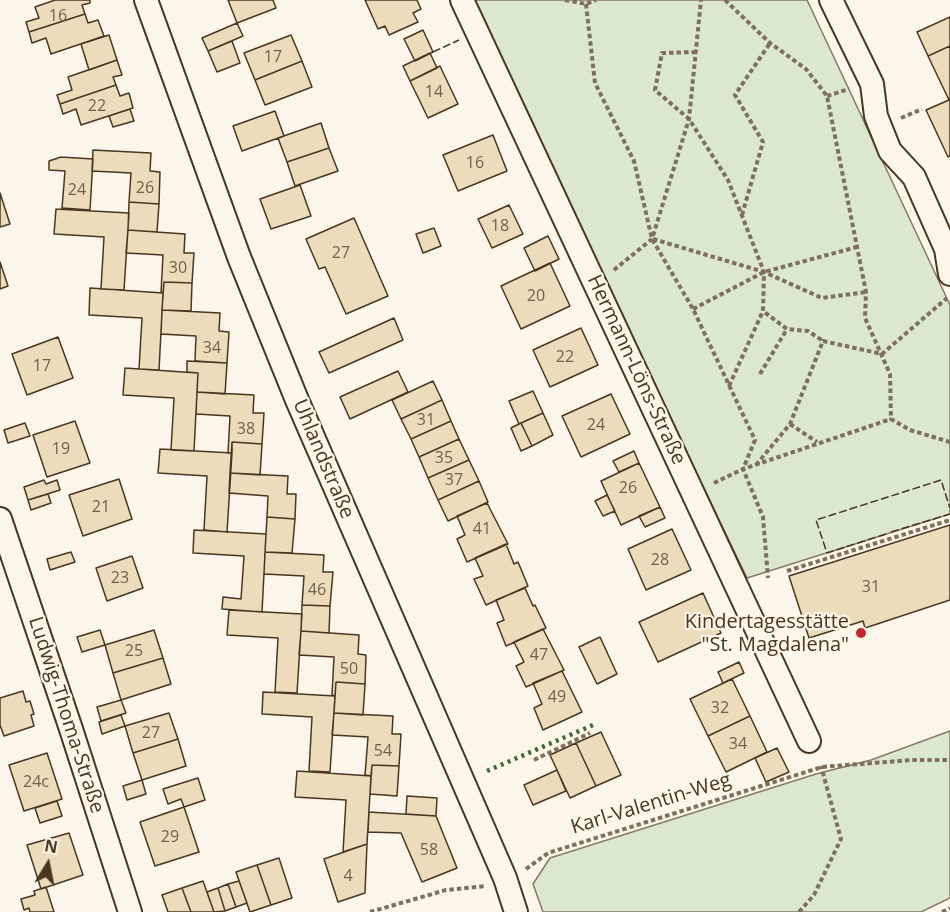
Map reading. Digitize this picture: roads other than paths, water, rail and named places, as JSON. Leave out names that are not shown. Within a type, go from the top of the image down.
[{"type":"street","name":"Uhlandstraße","points":[[146,0],[252,289],[316,444],[505,879],[516,912]]},
{"type":"street","name":"Hermann-Löns-Straße","points":[[462,0],[809,741]]},
{"type":"street","points":[[831,0],[872,84],[876,116],[890,151],[914,177],[946,249],[950,274]]},
{"type":"street","name":"Ludwig-Thoma-Straße","points":[[0,519],[130,912]]},
{"type":"place","name":"Kindertagesstätte \"St. Magdalena\"","points":[[861,633]]}]
